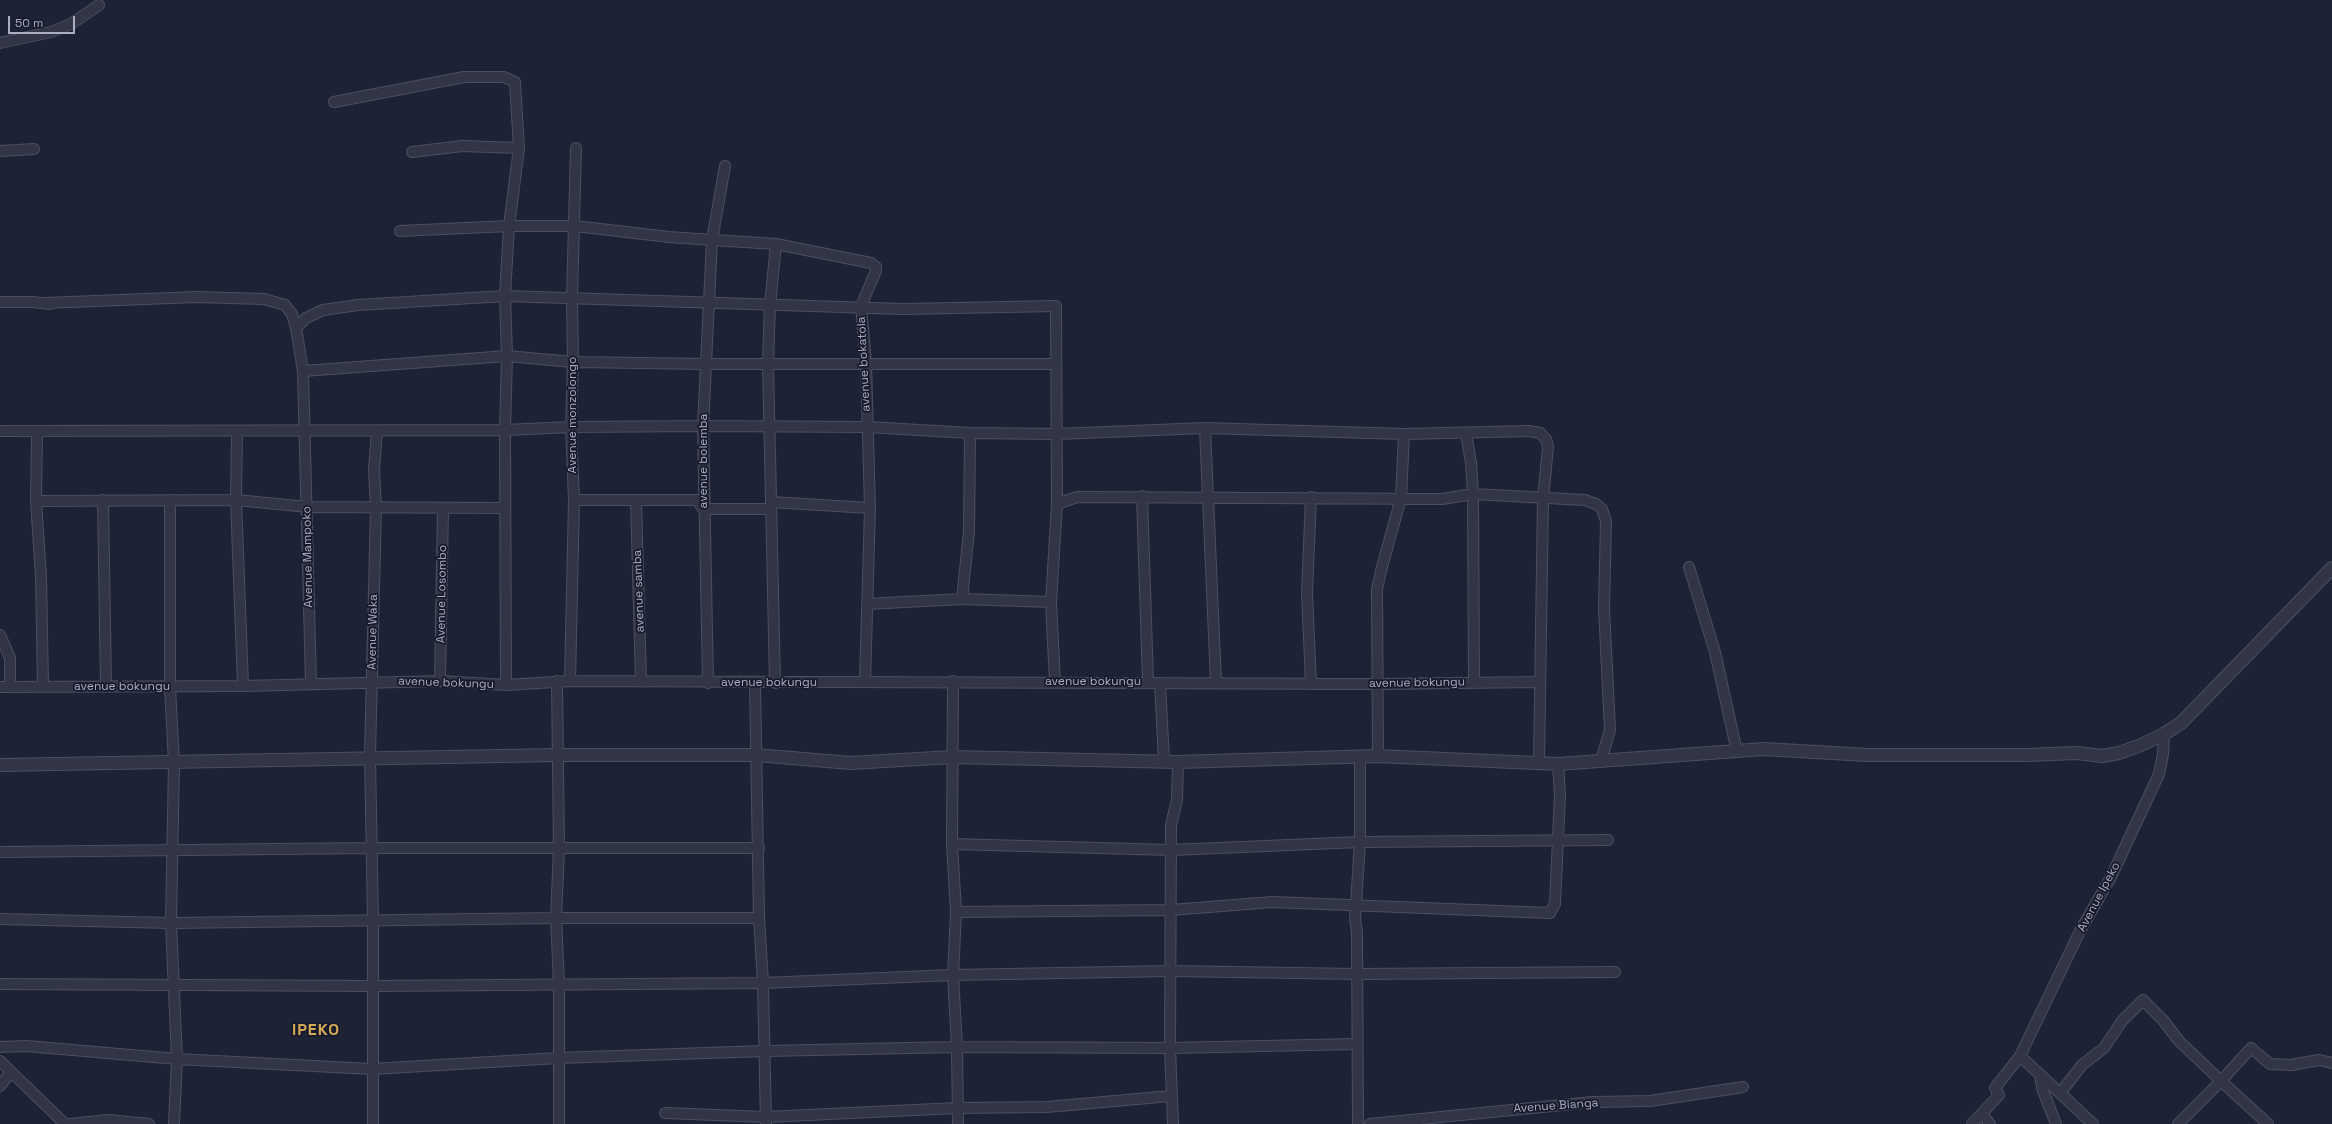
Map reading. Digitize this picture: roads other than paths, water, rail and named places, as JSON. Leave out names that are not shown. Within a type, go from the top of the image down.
[{"type":"street","points":[[0,43],[51,32],[71,24],[99,5]]},
{"type":"street","points":[[334,102],[464,78],[504,77],[515,82],[519,148],[509,226],[505,296],[507,356],[504,508],[506,685]]},
{"type":"street","points":[[412,152],[462,146],[519,148]]},
{"type":"street","name":"Avenue monzolongo","points":[[570,681],[574,500],[571,427],[573,362],[572,298],[576,148]]},
{"type":"street","points":[[0,151],[34,149]]},
{"type":"street","points":[[712,240],[725,166]]},
{"type":"street","name":"avenue bokatola","points":[[400,231],[509,226],[575,226],[669,237],[776,244],[874,264],[876,271],[861,306],[866,363],[870,508],[865,682]]},
{"type":"street","name":"avenue bolemba","points":[[708,683],[706,539],[703,509],[703,426],[712,240]]},
{"type":"street","points":[[775,682],[768,427],[768,363],[770,305],[776,244]]},
{"type":"street","points":[[296,328],[306,318],[323,310],[358,305],[505,296],[770,305],[861,306],[903,309],[1056,306],[1055,364],[1057,504],[1051,602],[1055,682]]},
{"type":"street","name":"Avenue Mampoko","points":[[45,303],[196,297],[264,300],[285,305],[292,314],[296,328],[303,371],[303,430],[308,507],[311,684]]},
{"type":"street","points":[[0,302],[45,303],[58,306]]},
{"type":"street","points":[[303,371],[507,356],[573,362],[707,364],[1055,364]]},
{"type":"street","points":[[0,431],[36,433],[97,430],[237,432],[303,430],[378,431],[703,426],[868,427],[970,433],[1057,434],[1205,428],[1404,434],[1529,431],[1540,433],[1546,439],[1548,447],[1543,499],[1539,682],[1539,763]]},
{"type":"street","points":[[1205,428],[1216,683]]},
{"type":"street","name":"Avenue Waka","points":[[373,1124],[373,920],[370,848],[370,756],[376,507],[374,470],[378,431]]},
{"type":"street","points":[[237,432],[236,500],[242,686]]},
{"type":"street","points":[[36,433],[36,501],[41,576],[43,686]]},
{"type":"street","points":[[962,599],[969,531],[970,433]]},
{"type":"street","points":[[1466,433],[1471,463],[1473,494],[1474,683]]},
{"type":"street","points":[[1378,756],[1378,589],[1382,566],[1401,498],[1404,434]]},
{"type":"street","points":[[1057,504],[1077,497],[1142,496],[1442,499],[1473,494],[1543,499],[1585,500],[1596,504],[1602,510],[1606,521],[1604,608],[1610,730],[1601,761]]},
{"type":"street","points":[[1142,496],[1148,682]]},
{"type":"street","points":[[1310,684],[1307,593],[1311,497]]},
{"type":"street","points":[[103,500],[106,687]]},
{"type":"street","points":[[170,500],[170,687],[174,763],[171,923],[177,1060],[174,1124]]},
{"type":"street","points":[[36,501],[236,500],[308,507],[504,508]]},
{"type":"street","points":[[574,500],[697,500],[703,509],[771,505],[870,508]]},
{"type":"street","name":"avenue samba","points":[[636,500],[641,682]]},
{"type":"street","name":"Avenue Losombo","points":[[440,681],[443,508]]},
{"type":"street","points":[[1689,567],[1715,652],[1737,752]]},
{"type":"street","points":[[0,765],[174,763],[370,756],[558,755],[756,756],[851,764],[952,757],[1178,762],[1360,758],[1378,756],[1558,764],[1764,750],[1867,755],[2026,755],[2077,753],[2102,756],[2119,753],[2164,734],[2181,722],[2332,568]]},
{"type":"street","points":[[867,604],[962,599],[1051,602]]},
{"type":"street","points":[[0,635],[10,658],[5,687]]},
{"type":"street","name":"avenue bokungu","points":[[5,687],[170,687],[440,681],[506,685],[557,681],[755,683],[953,681],[1310,684],[1539,682]]},
{"type":"street","points":[[557,681],[559,848],[556,918],[559,983],[559,1124]]},
{"type":"street","points":[[953,681],[952,844],[956,912],[954,975],[958,1124]]},
{"type":"street","points":[[755,683],[759,918],[763,983],[766,1121]]},
{"type":"street","points":[[1160,683],[1164,761]]},
{"type":"street","name":"Avenue Ipeko","points":[[1972,1124],[1999,1096],[1995,1088],[2020,1056],[2077,938],[2134,828],[2159,774],[2163,754],[2164,734]]},
{"type":"street","points":[[1358,1124],[1357,932],[1355,919],[1360,842],[1360,758]]},
{"type":"street","points":[[1173,1124],[1170,1048],[1172,971],[1171,824],[1177,800],[1178,762]]},
{"type":"street","points":[[956,912],[1171,910],[1272,902],[1550,913],[1555,904],[1560,795],[1558,764]]},
{"type":"street","points":[[952,844],[1171,850],[1360,842],[1558,842],[1608,840]]},
{"type":"street","points":[[0,852],[370,848],[759,848]]},
{"type":"street","points":[[0,919],[171,923],[556,918],[759,918]]},
{"type":"street","points":[[0,984],[373,986],[559,983],[763,983],[954,975],[1172,971],[1357,974],[1615,972]]},
{"type":"street","points":[[2061,1092],[2082,1065],[2104,1048],[2122,1021],[2143,1000],[2163,1020],[2179,1041],[2268,1124]]},
{"type":"street","points":[[0,1047],[26,1046],[177,1060],[372,1069],[558,1058],[765,1051],[957,1047],[1170,1048],[1358,1044]]},
{"type":"street","points":[[2178,1124],[2221,1081],[2251,1048],[2270,1064],[2291,1065],[2319,1060],[2332,1063]]},
{"type":"street","points":[[2020,1056],[2061,1092],[2093,1124]]},
{"type":"street","points":[[0,1062],[65,1124]]},
{"type":"street","points":[[0,1086],[11,1072]]},
{"type":"street","points":[[2040,1074],[2042,1088],[2056,1124]]},
{"type":"street","name":"Avenue Bianga","points":[[1370,1124],[1593,1102],[1650,1101],[1743,1087]]},
{"type":"street","points":[[665,1113],[766,1121],[957,1108],[1047,1107],[1171,1096]]},
{"type":"street","points":[[1982,1114],[1990,1124]]},
{"type":"street","points":[[70,1124],[108,1120],[149,1124]]},
{"type":"district","name":"IPEKO","points":[[316,1031]]}]
